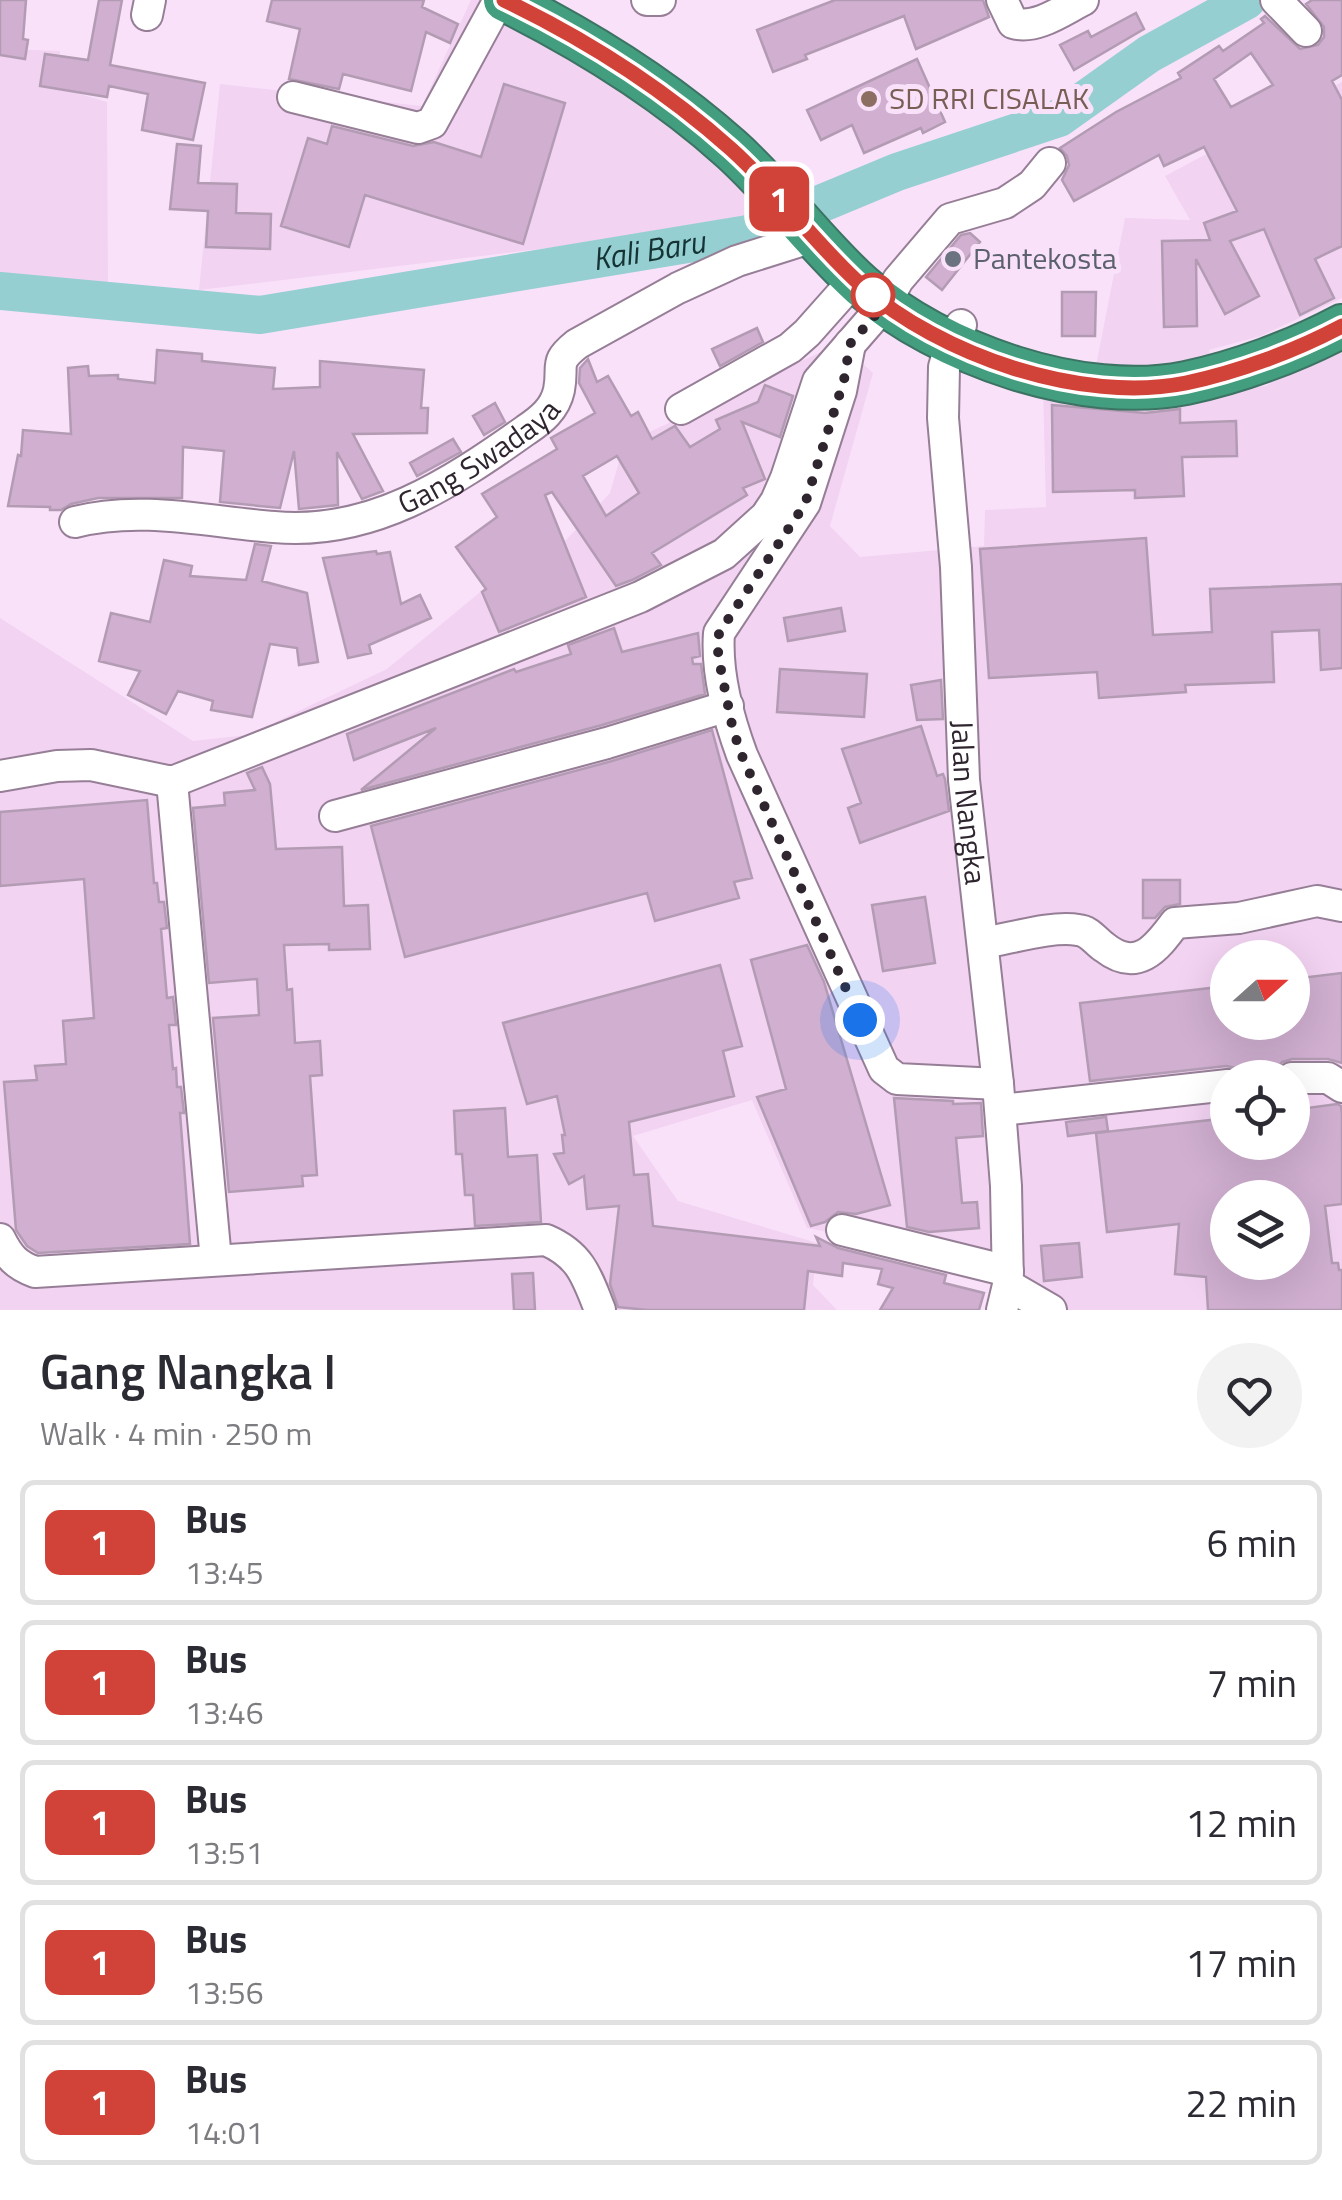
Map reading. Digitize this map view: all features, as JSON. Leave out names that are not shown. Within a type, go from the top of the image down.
[{"type":"highway","points":[[502,0],[610,59],[677,105],[742,141]]},
{"type":"highway","points":[[560,0],[647,52],[742,141],[818,231],[879,288],[956,334],[1072,362],[1183,372],[1264,359],[1342,326]]},
{"type":"highway","points":[[1183,372],[1342,302]]},
{"type":"street","points":[[293,97],[426,127],[432,124],[502,0]]},
{"type":"street","points":[[647,0],[660,0]]},
{"type":"street","points":[[1002,0],[1013,23],[1020,26],[1030,25],[1077,1]]},
{"type":"street","points":[[1276,0],[1306,31]]},
{"type":"street","points":[[681,409],[790,348],[879,288],[950,219],[1005,203],[1032,185],[1050,163]]},
{"type":"street","name":"Gang Swadaya","points":[[76,522],[110,515],[141,515],[300,529],[366,520],[424,495],[546,415],[559,393],[558,366],[564,354],[577,344],[708,275],[818,231]]},
{"type":"street","points":[[0,776],[57,766],[91,765],[172,782],[692,573],[724,554],[776,501],[818,381],[850,344],[879,288]]},
{"type":"street","name":"Jalan Nangka","points":[[956,334],[944,368],[943,418],[956,567],[964,780],[1000,1097],[1006,1289]]},
{"type":"street","points":[[850,344],[844,380],[805,504],[719,633],[718,655],[742,756],[884,1069],[896,1080],[1000,1097],[1210,1087]]},
{"type":"street","points":[[335,816],[607,743],[728,706]]},
{"type":"street","points":[[172,782],[216,1260]]},
{"type":"street","points":[[983,943],[1084,930],[1106,950],[1132,958],[1150,954],[1175,924],[1239,918],[1317,901],[1342,906]]},
{"type":"street","points":[[1310,1078],[1328,1078],[1342,1087]]},
{"type":"street","points":[[842,1230],[1006,1289],[1051,1310]]},
{"type":"street","points":[[0,1239],[8,1256],[20,1267],[36,1272],[546,1240],[567,1249],[586,1274],[600,1310]]},
{"type":"shaded area","points":[[0,0],[6,0],[1,49],[60,51],[56,87],[107,102],[108,289],[0,274]]},
{"type":"shaded area","points":[[471,0],[542,27],[684,109],[773,210],[723,227],[199,290],[220,84],[422,106]]},
{"type":"shaded area","points":[[1342,82],[1342,298],[1261,336],[1209,350],[1215,391],[1266,386],[1342,341],[1342,1310],[1062,1310],[1046,1300],[859,1238],[807,1228],[752,1100],[633,1136],[678,1201],[817,1243],[813,1285],[837,1310],[0,1310],[0,618],[193,741],[248,735],[387,669],[536,546],[566,540],[610,493],[624,444],[840,343],[873,373],[830,526],[860,557],[984,546],[985,510],[1046,507],[1043,387],[1091,391],[1125,218],[1190,220],[1165,176]]},
{"type":"building","points":[[0,0],[26,0],[25,59],[0,55]]},
{"type":"building","points":[[99,0],[122,0],[110,65],[205,83],[193,140],[142,130],[148,94],[109,86],[107,97],[40,86],[45,54],[88,60]]},
{"type":"building","points":[[272,0],[424,0],[422,7],[458,24],[450,43],[426,32],[411,91],[343,74],[339,89],[289,79],[300,29],[267,21]]},
{"type":"building","points":[[835,0],[983,0],[989,17],[916,49],[904,16],[805,55],[807,59],[773,72],[757,30]]},
{"type":"building","points":[[1312,0],[1342,0],[1342,75],[1332,81],[1342,100],[1342,246],[1315,259],[1334,298],[1300,315],[1264,229],[1230,241],[1259,296],[1225,314],[1196,259],[1197,326],[1164,327],[1162,241],[1210,240],[1204,223],[1237,211],[1204,147],[1164,166],[1159,155],[1074,201],[1062,180],[1069,165],[1060,148],[1116,112],[1181,78],[1178,73],[1219,46],[1223,51],[1264,23],[1261,19],[1265,16],[1300,49],[1318,45],[1324,37],[1324,27],[1306,4]],"holes":[[[1251,53],[1273,85],[1231,107],[1214,79]]]},
{"type":"building","points":[[1136,13],[1144,29],[1074,70],[1060,45],[1088,31],[1091,37]]},
{"type":"building","points":[[917,59],[945,122],[864,153],[852,125],[821,140],[807,110]]},
{"type":"building","points":[[504,84],[565,103],[523,244],[365,195],[349,247],[281,226],[308,138],[327,144],[332,126],[413,146],[434,142],[481,157]]},
{"type":"building","points":[[177,144],[201,146],[198,183],[237,184],[236,213],[271,214],[270,249],[206,247],[208,211],[170,209]]},
{"type":"building","name":"Pantekosta","points":[[970,233],[980,242],[942,290],[926,277],[961,235]]},
{"type":"building","points":[[1062,292],[1096,292],[1095,336],[1062,336]]},
{"type":"building","points":[[757,328],[763,342],[720,366],[712,349]]},
{"type":"building","points":[[157,350],[202,354],[202,361],[275,368],[273,389],[320,387],[320,361],[424,370],[421,408],[428,408],[427,433],[353,434],[383,491],[362,499],[337,452],[338,505],[299,509],[294,451],[280,508],[220,502],[224,451],[183,447],[182,498],[98,498],[61,510],[8,506],[18,455],[21,456],[23,430],[71,434],[68,368],[88,366],[89,376],[118,375],[118,379],[155,383]]},
{"type":"building","points":[[588,359],[597,382],[608,376],[631,416],[638,412],[652,439],[675,426],[690,447],[720,429],[716,420],[758,402],[765,385],[793,396],[780,437],[742,422],[765,479],[743,488],[747,495],[652,553],[661,565],[632,580],[616,586],[552,492],[545,495],[586,597],[499,632],[482,592],[486,589],[456,547],[497,517],[482,494],[557,449],[551,438],[595,413],[579,383],[580,368]],"holes":[[[617,456],[639,493],[606,516],[583,476]]]},
{"type":"building","points":[[495,403],[505,422],[484,435],[473,416]]},
{"type":"building","points":[[1052,405],[1145,413],[1180,409],[1180,423],[1236,421],[1237,456],[1182,457],[1184,496],[1135,498],[1135,490],[1053,492]]},
{"type":"building","points":[[453,439],[461,452],[417,476],[410,463]]},
{"type":"building","points":[[1146,538],[1153,635],[1212,632],[1210,589],[1342,584],[1342,668],[1321,670],[1319,630],[1272,632],[1274,682],[1185,685],[1186,692],[1099,698],[1097,672],[989,678],[980,549]]},
{"type":"building","points":[[255,544],[271,546],[262,581],[307,593],[318,662],[299,665],[297,648],[270,644],[252,717],[211,710],[213,701],[178,691],[166,714],[128,695],[140,671],[99,661],[111,613],[150,622],[164,560],[192,566],[190,576],[246,580]]},
{"type":"building","points":[[390,552],[401,604],[420,595],[431,618],[369,645],[371,653],[348,658],[323,558]]},
{"type":"building","points":[[841,608],[845,631],[788,641],[784,618]]},
{"type":"building","points":[[614,628],[622,652],[698,633],[700,656],[692,658],[693,664],[701,664],[705,694],[361,790],[436,728],[354,760],[347,734],[514,669],[516,672],[571,654],[568,645]]},
{"type":"building","points":[[780,669],[867,674],[864,717],[777,712]]},
{"type":"building","points":[[941,680],[943,719],[917,720],[911,685]]},
{"type":"building","points":[[921,726],[937,776],[943,774],[945,779],[949,811],[860,843],[848,808],[861,803],[842,749]]},
{"type":"building","points":[[712,730],[752,878],[734,882],[739,898],[655,921],[647,893],[405,957],[371,826]]},
{"type":"building","points":[[262,767],[270,784],[276,849],[342,847],[344,906],[368,905],[370,949],[329,950],[329,944],[284,945],[287,990],[292,989],[295,1043],[320,1041],[322,1075],[310,1076],[317,1175],[302,1176],[303,1186],[229,1192],[213,1018],[259,1015],[257,979],[209,983],[193,808],[225,805],[224,793],[255,790],[247,773]]},
{"type":"building","points":[[147,800],[154,883],[159,902],[164,902],[167,928],[161,929],[167,998],[173,997],[176,1025],[169,1025],[173,1069],[176,1068],[177,1087],[181,1087],[184,1113],[180,1113],[190,1244],[38,1253],[27,1246],[16,1230],[4,1082],[37,1080],[35,1066],[66,1064],[63,1021],[94,1018],[84,879],[0,886],[0,812]]},
{"type":"building","points":[[1143,880],[1180,880],[1180,904],[1165,907],[1155,918],[1143,918]]},
{"type":"building","points":[[925,897],[935,963],[883,971],[872,905]]},
{"type":"building","points":[[807,945],[824,982],[890,1205],[856,1214],[838,1212],[811,1226],[757,1097],[786,1089],[751,960]]},
{"type":"building","points":[[720,965],[742,1046],[723,1051],[734,1096],[629,1122],[634,1175],[648,1174],[653,1226],[820,1246],[816,1237],[838,1248],[946,1275],[944,1283],[984,1293],[979,1310],[880,1310],[893,1288],[878,1284],[882,1269],[843,1263],[842,1276],[808,1271],[804,1310],[618,1307],[610,1284],[619,1206],[587,1209],[584,1176],[569,1184],[554,1154],[564,1153],[565,1135],[557,1096],[527,1104],[503,1023]]},
{"type":"building","points":[[1342,973],[1342,1063],[1328,1059],[1210,1060],[1210,1068],[1090,1081],[1080,1003],[1210,988],[1210,1040],[1310,1040],[1310,977]]},
{"type":"building","points":[[894,1098],[981,1103],[983,1136],[956,1138],[962,1203],[977,1202],[979,1228],[929,1232],[907,1227]]},
{"type":"building","points":[[1341,1106],[1342,1204],[1325,1206],[1332,1263],[1338,1263],[1342,1270],[1342,1310],[1208,1310],[1206,1277],[1175,1274],[1179,1224],[1107,1232],[1096,1133],[1210,1120],[1210,1160],[1310,1160],[1310,1108]]},
{"type":"building","points":[[505,1108],[508,1157],[537,1155],[541,1222],[475,1226],[473,1195],[465,1195],[462,1154],[456,1154],[454,1111]]},
{"type":"building","points":[[1106,1117],[1108,1131],[1068,1136],[1066,1122]]},
{"type":"building","points":[[1079,1243],[1082,1277],[1044,1281],[1041,1246]]},
{"type":"building","points":[[533,1273],[535,1310],[514,1310],[512,1274]]},
{"type":"waterway","name":"Kali Baru","points":[[0,291],[260,315],[748,234],[897,172],[1059,118],[1149,54],[1247,0]]},
{"type":"bus line","name":"1","points":[[504,0],[573,36],[689,114],[734,152],[864,288],[913,324],[950,343],[1063,380],[1153,387],[1229,371],[1342,326]]},
{"type":"place","name":"SD RRI CISALAK","points":[[869,99]]},
{"type":"place","name":"Pantekosta","points":[[953,259]]},
{"type":"route","points":[[860,1020],[742,756],[718,655],[719,633],[733,608],[805,504],[844,380],[850,344],[885,304],[873,295]]}]
